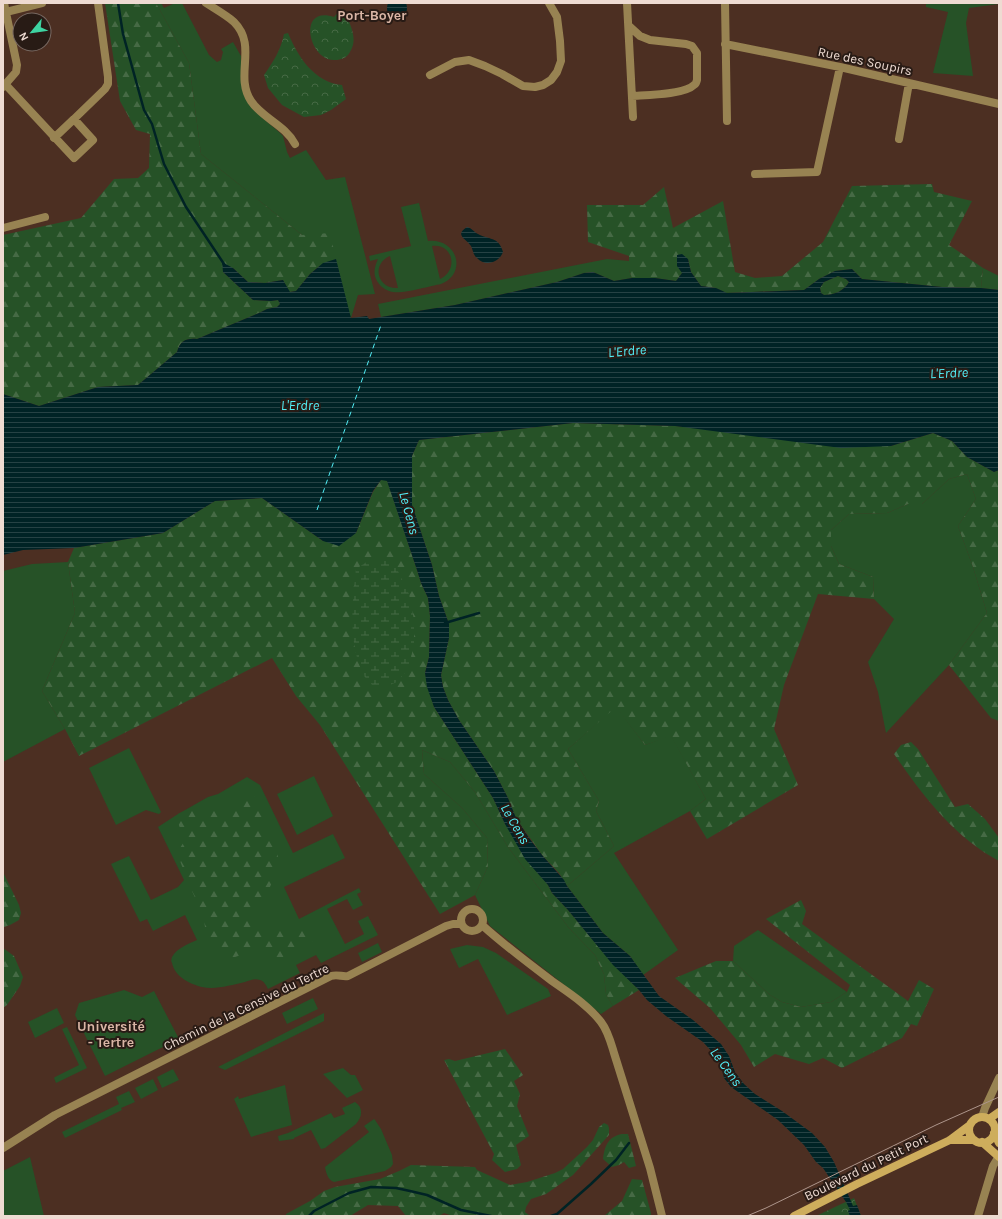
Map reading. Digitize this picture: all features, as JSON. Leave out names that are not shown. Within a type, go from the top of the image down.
[{"type":"main road","points":[[999,1112],[986,1118],[974,1119],[970,1125],[970,1134],[999,1156]]},
{"type":"main road","points":[[986,1118],[993,1124],[995,1128],[994,1133],[999,1144]]},
{"type":"main road","name":"Boulevard du Petit Port","points":[[794,1216],[950,1140],[970,1125]]},
{"type":"main road","points":[[978,1141],[988,1141],[994,1133]]},
{"type":"main road","name":"Boulevard du Petit Port","points":[[950,1140],[978,1141]]},
{"type":"street","points":[[4,3],[17,65],[16,72],[5,86],[74,158],[93,140],[74,119]]},
{"type":"street","points":[[6,12],[42,3]]},
{"type":"street","points":[[54,138],[105,89],[108,84],[98,3]]},
{"type":"street","points":[[206,3],[232,20],[241,31],[244,38],[246,55],[244,81],[246,92],[255,106],[291,136],[295,144]]},
{"type":"street","points":[[430,75],[455,62],[470,60],[502,74],[522,86],[535,87],[543,85],[554,76],[561,62],[557,17],[549,3]]},
{"type":"street","points":[[627,3],[633,117]]},
{"type":"street","points":[[725,3],[727,121]]},
{"type":"street","points":[[629,26],[640,36],[650,40],[686,44],[692,46],[697,53],[697,80],[693,87],[670,93],[632,96]]},
{"type":"street","name":"Rue des Soupirs","points":[[725,44],[840,67],[999,104]]},
{"type":"street","points":[[756,174],[817,172],[840,67]]},
{"type":"street","points":[[899,139],[909,83]]},
{"type":"street","points":[[3,228],[45,217]]},
{"type":"street","points":[[472,909],[477,910],[481,914],[483,920],[482,925],[476,931],[471,932],[466,930],[461,924],[460,918],[463,913],[472,909]]},
{"type":"street","name":"Chemin de la Censive du Tertre","points":[[3,1148],[56,1115],[331,976],[348,976],[446,926],[461,924]]},
{"type":"street","points":[[482,925],[506,947],[578,999],[603,1025],[614,1053],[650,1168],[662,1216]]},
{"type":"street","points":[[986,1118],[985,1108],[999,1078]]},
{"type":"street","points":[[978,1216],[993,1166],[999,1156]]},
{"type":"green space","points":[[105,3],[156,3],[189,63],[201,154],[302,235],[330,233],[336,259],[323,263],[310,274],[296,291],[289,292],[283,280],[265,283],[248,282],[233,268],[223,272],[253,300],[278,300],[280,304],[277,307],[267,309],[197,339],[184,341],[180,345],[177,352],[138,385],[98,387],[39,406],[3,394],[3,235],[81,218],[114,179],[138,178],[149,168],[150,134],[136,130],[120,101]]},
{"type":"green space","points":[[156,3],[161,3],[164,8],[175,3],[182,3],[209,55],[217,62],[221,60],[223,52],[221,49],[233,42],[241,56],[241,82],[266,121],[283,136],[290,158],[306,150],[326,180],[345,177],[375,294],[358,295],[351,318],[302,235],[201,154],[189,63]]},
{"type":"green space","points":[[926,3],[999,3],[969,8],[966,23],[973,76],[933,73],[948,12],[926,7]]},
{"type":"green space","points":[[343,9],[352,30],[354,41],[353,47],[349,54],[344,58],[335,60],[326,58],[313,44],[310,35],[311,26],[314,19],[322,15],[334,17]]},
{"type":"green space","points":[[288,33],[302,59],[315,74],[332,83],[342,85],[346,99],[321,115],[304,117],[282,105],[268,88],[264,75],[279,51],[284,34]]},
{"type":"green space","points":[[932,184],[934,192],[972,201],[949,245],[983,268],[981,288],[942,287],[862,279],[852,269],[835,271],[819,279],[804,290],[726,293],[716,288],[701,286],[691,272],[688,259],[682,273],[676,281],[655,278],[632,278],[629,270],[629,256],[588,242],[587,205],[643,205],[664,187],[673,228],[723,201],[735,272],[755,278],[782,276],[823,242],[852,186]]},
{"type":"green space","points":[[419,203],[428,241],[446,245],[452,250],[456,257],[454,272],[449,279],[441,284],[410,291],[397,292],[385,289],[377,282],[375,267],[378,259],[370,261],[369,256],[411,246],[401,207]],"holes":[[[432,246],[439,246],[445,249],[451,258],[450,270],[440,279]],[[390,256],[398,288],[385,285],[379,275],[380,265]]]},
{"type":"green space","points":[[607,259],[630,261],[629,270],[632,278],[614,281],[593,272],[584,273],[557,282],[455,305],[381,317],[378,304]]},
{"type":"green space","points":[[983,268],[999,276],[999,290],[981,288]]},
{"type":"green space","points":[[838,276],[849,282],[844,288],[831,294],[824,295],[821,293],[820,288],[824,282]]},
{"type":"green space","points":[[573,423],[675,426],[891,446],[933,433],[952,441],[967,457],[994,472],[999,470],[999,721],[991,718],[949,665],[987,613],[973,567],[958,526],[976,499],[967,474],[949,479],[922,504],[908,504],[887,513],[849,514],[831,530],[831,546],[839,564],[873,577],[874,599],[818,594],[784,685],[774,729],[798,785],[707,839],[690,811],[706,799],[671,736],[645,745],[616,707],[568,749],[599,801],[596,811],[614,846],[567,886],[559,873],[542,855],[516,818],[508,798],[494,771],[459,720],[443,687],[441,675],[449,638],[449,624],[439,596],[432,565],[412,505],[412,456],[419,440]]},
{"type":"green space","points":[[967,474],[976,499],[958,526],[973,567],[987,613],[949,665],[886,733],[878,692],[868,662],[894,619],[874,599],[873,577],[839,564],[831,546],[831,530],[849,514],[887,513],[908,504],[922,504],[949,479]]},
{"type":"green space","points":[[381,480],[387,480],[421,583],[428,598],[430,616],[429,657],[425,673],[434,707],[493,798],[505,824],[552,893],[613,964],[639,990],[613,1006],[606,994],[604,974],[595,955],[569,928],[508,847],[475,792],[450,762],[422,750],[424,774],[462,808],[487,838],[488,866],[475,895],[440,914],[320,725],[296,696],[272,658],[79,756],[42,691],[75,613],[68,562],[74,548],[163,533],[215,501],[262,498],[323,541],[356,533],[373,492]]},
{"type":"green space","points":[[383,559],[396,567],[409,594],[414,620],[414,643],[409,668],[397,682],[385,687],[374,687],[365,677],[355,651],[352,624],[353,596],[356,569],[368,561]]},
{"type":"green space","points":[[68,562],[75,613],[42,691],[65,729],[3,762],[3,571],[32,564]]},
{"type":"green space","points":[[616,706],[645,745],[671,735],[706,799],[690,811],[614,853],[678,950],[643,975],[630,956],[603,933],[567,886],[614,846],[596,811],[599,801],[568,749]]},
{"type":"green space","points":[[911,742],[918,749],[955,807],[968,804],[985,819],[999,838],[999,861],[968,840],[954,828],[940,814],[916,785],[894,754],[901,745]]},
{"type":"green space","points":[[129,748],[161,812],[159,814],[146,810],[116,825],[89,768]]},
{"type":"green space","points":[[422,750],[450,762],[475,792],[508,847],[569,928],[595,955],[604,974],[606,994],[613,1006],[601,1014],[490,926],[475,895],[488,866],[487,838],[462,808],[424,774]]},
{"type":"green space","points":[[314,776],[333,816],[297,835],[277,794]]},
{"type":"green space","points":[[247,777],[260,785],[293,853],[333,834],[345,858],[284,887],[299,919],[359,888],[361,892],[357,894],[363,905],[353,910],[347,899],[327,909],[345,944],[364,934],[358,921],[368,916],[378,935],[321,963],[316,955],[296,965],[300,973],[268,989],[263,981],[256,979],[224,987],[202,987],[188,982],[180,976],[176,972],[171,962],[172,957],[177,951],[197,940],[185,915],[153,931],[147,919],[140,922],[111,864],[129,856],[151,900],[178,887],[184,880],[158,827],[208,797],[218,794]]},
{"type":"green space","points":[[252,793],[263,814],[264,827],[274,842],[278,856],[274,878],[269,889],[249,917],[252,924],[258,928],[287,929],[303,927],[310,929],[314,935],[312,942],[276,962],[273,962],[261,951],[252,947],[241,955],[232,958],[225,954],[220,947],[208,937],[203,914],[190,887],[177,853],[185,840],[184,834],[177,820],[178,814],[187,811],[201,813],[214,810],[227,814],[239,809],[244,794]]},
{"type":"green space","points":[[3,872],[19,905],[21,913],[19,920],[4,927]]},
{"type":"green space","points":[[801,900],[806,911],[802,924],[908,1001],[919,980],[934,989],[917,1026],[911,1024],[902,1038],[842,1068],[823,1058],[809,1064],[775,1054],[754,1067],[741,1045],[710,1008],[675,978],[716,961],[733,961],[770,995],[782,1002],[801,1007],[831,1002],[847,992],[850,985],[766,919]]},
{"type":"green space","points":[[758,930],[847,992],[831,1002],[801,1007],[782,1002],[770,995],[733,961],[734,946]]},
{"type":"green space","points":[[378,943],[382,952],[362,962],[358,953]]},
{"type":"green space","points":[[467,945],[483,947],[496,953],[548,989],[551,996],[507,1015],[478,959],[459,968],[450,949]]},
{"type":"green space","points":[[3,948],[14,956],[23,977],[20,986],[7,1005],[3,1008]]},
{"type":"green space","points":[[124,990],[142,997],[154,991],[179,1039],[105,1076],[75,1015],[79,1003]]},
{"type":"green space","points":[[313,998],[318,1009],[287,1024],[282,1013]]},
{"type":"green space","points":[[57,1008],[64,1023],[35,1038],[28,1022]]},
{"type":"green space","points":[[324,1013],[324,1021],[225,1070],[218,1067]]},
{"type":"green space","points":[[67,1027],[87,1068],[56,1083],[55,1077],[79,1065],[62,1029]]},
{"type":"green space","points":[[505,1049],[523,1075],[514,1081],[520,1094],[517,1106],[529,1136],[516,1145],[521,1165],[517,1169],[505,1172],[492,1160],[494,1154],[444,1060],[449,1059],[455,1061]]},
{"type":"green space","points":[[343,1068],[351,1075],[355,1075],[363,1090],[347,1098],[323,1074]]},
{"type":"green space","points":[[173,1069],[179,1080],[162,1088],[157,1077]]},
{"type":"green space","points":[[153,1079],[158,1090],[141,1099],[135,1088]]},
{"type":"green space","points":[[285,1085],[292,1125],[251,1137],[234,1099],[238,1096],[239,1099]]},
{"type":"green space","points":[[129,1091],[135,1102],[65,1138],[62,1132],[119,1104],[116,1097]]},
{"type":"green space","points":[[355,1102],[361,1109],[360,1118],[356,1124],[325,1148],[321,1149],[311,1130],[294,1139],[279,1141],[278,1136],[288,1133],[331,1113],[334,1118],[345,1114],[342,1108]]},
{"type":"green space","points":[[374,1119],[381,1129],[392,1155],[393,1164],[391,1167],[385,1171],[334,1182],[330,1180],[325,1167],[369,1132],[364,1126]]},
{"type":"green space","points":[[604,1123],[608,1125],[609,1135],[573,1175],[546,1194],[531,1199],[525,1212],[530,1216],[453,1216],[444,1213],[439,1216],[406,1216],[398,1206],[368,1205],[350,1216],[286,1216],[286,1214],[310,1201],[324,1191],[335,1187],[380,1179],[411,1165],[475,1167],[477,1170],[510,1185],[527,1182],[563,1169],[587,1147],[593,1140],[599,1127]]},
{"type":"green space","points":[[628,1134],[636,1166],[629,1168],[624,1162],[612,1167],[603,1159],[608,1142],[613,1137]]},
{"type":"green space","points":[[30,1157],[44,1216],[3,1215],[3,1171]]},
{"type":"green space","points":[[632,1179],[642,1180],[651,1216],[604,1216],[622,1201]]},
{"type":"green space","points":[[854,1198],[861,1216],[816,1216]]},
{"type":"water","points":[[388,3],[406,3],[407,9],[405,14],[402,17],[392,17],[387,10]]},
{"type":"water","points":[[467,227],[482,236],[493,239],[499,243],[503,252],[501,256],[495,261],[488,263],[480,261],[474,254],[471,246],[461,235],[461,232]]},
{"type":"water","name":"L'Erdre","points":[[682,254],[688,259],[691,272],[701,286],[716,288],[727,293],[804,290],[819,279],[835,271],[852,269],[862,279],[942,287],[999,290],[999,470],[994,472],[967,457],[952,441],[933,433],[891,446],[841,448],[675,426],[573,423],[419,440],[412,456],[412,505],[432,565],[439,596],[449,624],[449,638],[441,675],[443,687],[459,720],[494,771],[508,798],[516,818],[529,838],[564,880],[603,933],[630,956],[659,996],[693,1020],[721,1044],[729,1056],[735,1072],[744,1084],[755,1094],[782,1111],[812,1133],[825,1147],[834,1162],[853,1206],[857,1205],[861,1216],[850,1216],[848,1211],[850,1210],[846,1202],[823,1168],[816,1162],[804,1145],[778,1120],[731,1087],[724,1078],[722,1069],[715,1055],[703,1042],[666,1016],[647,1000],[639,990],[613,965],[525,859],[505,824],[493,798],[434,707],[427,687],[425,673],[429,657],[430,616],[428,598],[421,583],[387,481],[381,480],[373,491],[356,533],[339,546],[323,541],[262,498],[215,501],[163,533],[74,548],[23,550],[3,555],[3,394],[39,406],[98,387],[138,385],[177,352],[180,345],[184,341],[197,339],[267,309],[277,307],[280,304],[278,300],[253,300],[223,272],[222,262],[233,268],[248,282],[265,283],[283,280],[290,292],[296,291],[310,274],[323,263],[336,259],[351,318],[367,316],[369,319],[455,305],[557,282],[584,273],[593,272],[614,281],[632,278],[655,278],[676,281],[682,273],[677,266],[677,255]],"holes":[[[838,276],[849,282],[838,292],[828,295],[821,293],[820,288],[824,282]]]},
{"type":"waterway","points":[[118,3],[123,34],[144,110],[152,124],[164,164],[186,207],[224,264]]},
{"type":"waterway","points":[[445,623],[479,613]]},
{"type":"waterway","points":[[551,1216],[557,1214],[591,1184],[616,1160],[629,1143]]},
{"type":"waterway","points":[[309,1216],[314,1211],[349,1193],[371,1187],[396,1188],[427,1195],[461,1210],[491,1216]]},
{"type":"ferry route","points":[[317,510],[381,325]]},
{"type":"tram line","points":[[747,1216],[936,1125],[999,1097]]},
{"type":"district","name":"Port-Boyer","points":[[372,15]]},
{"type":"district","name":"Université - Tertre","points":[[111,1034]]},
{"type":"water label","name":"Le Cens","points":[[409,513]]},
{"type":"water label","name":"Le Cens","points":[[515,824]]},
{"type":"water label","name":"Le Cens","points":[[726,1067]]}]
